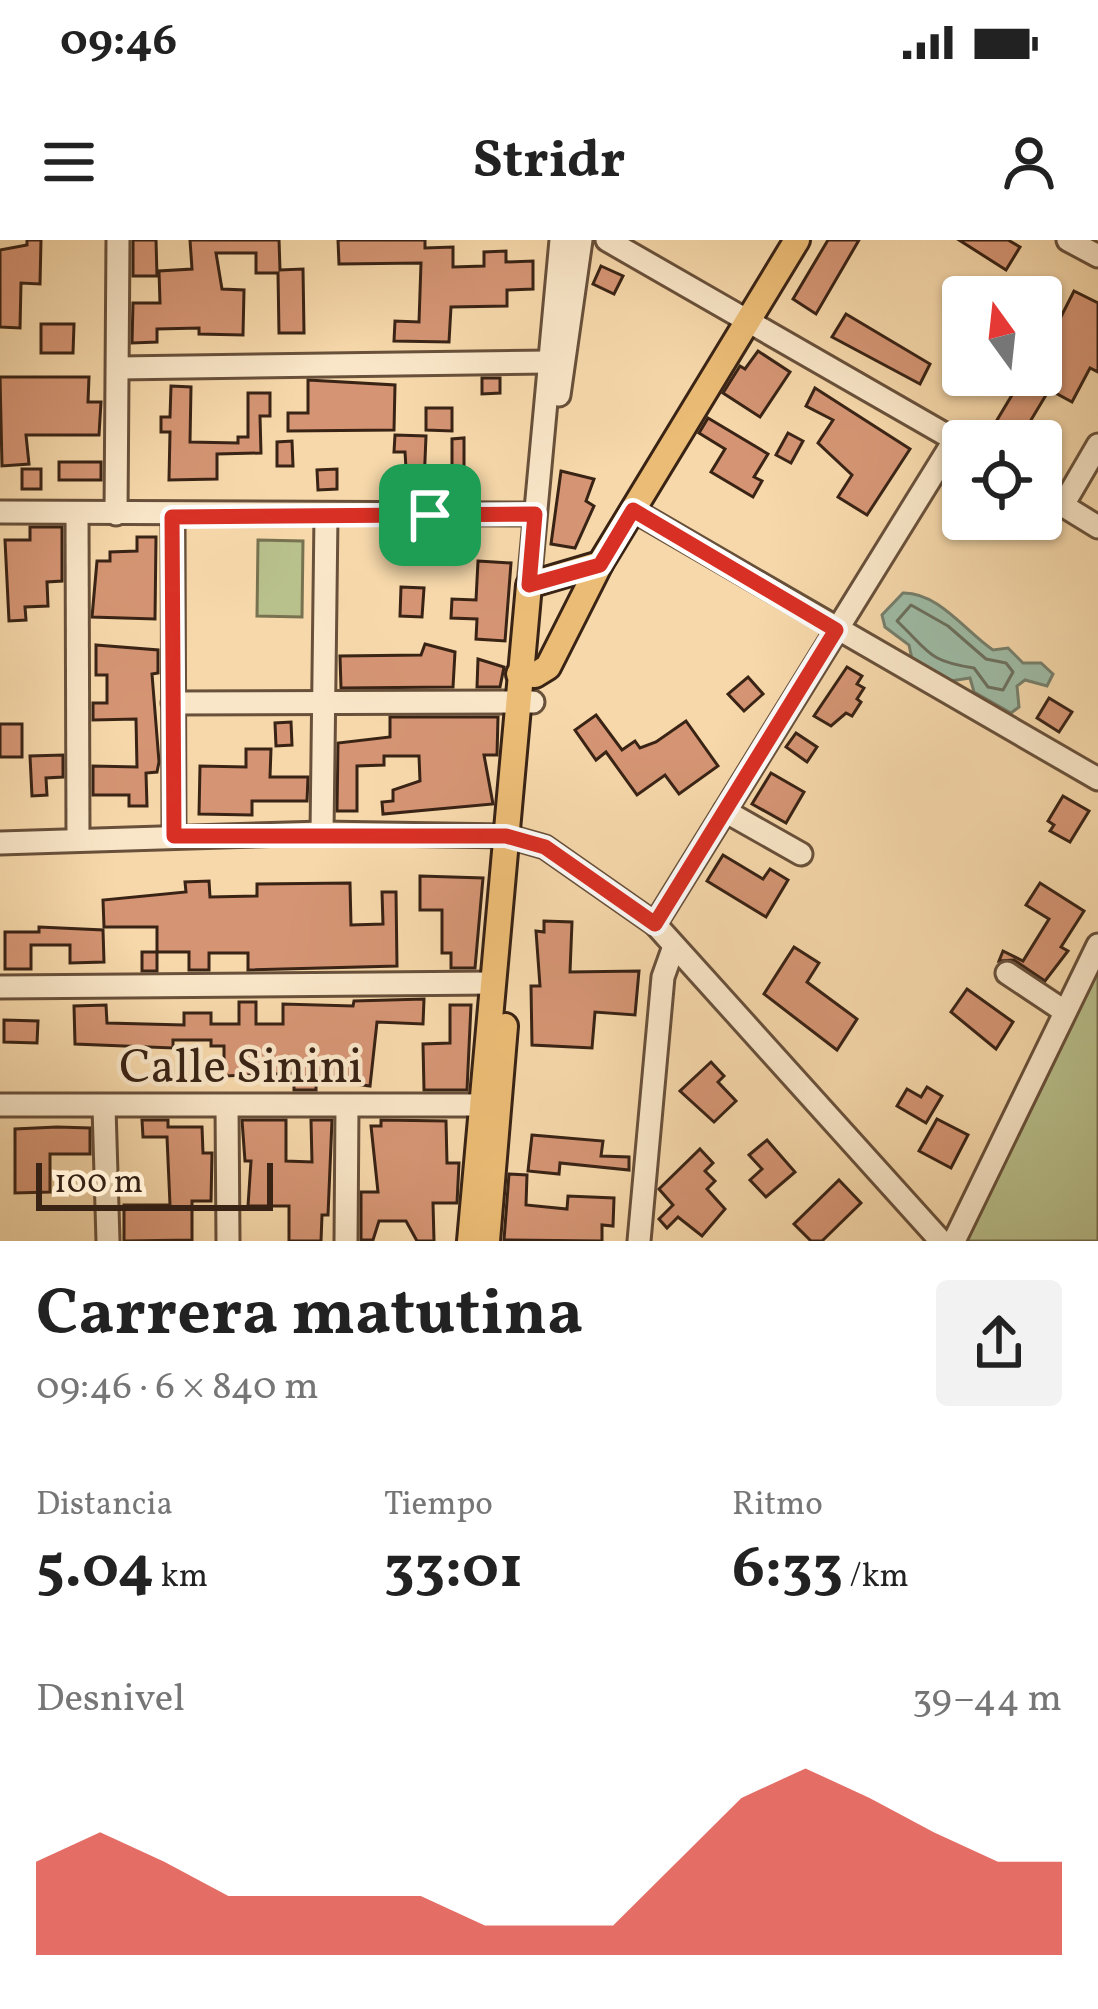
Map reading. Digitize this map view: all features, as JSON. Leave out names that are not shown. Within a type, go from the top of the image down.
[{"type":"main road","points":[[527,674],[548,668],[600,565],[797,240]]},
{"type":"main road","points":[[488,1241],[513,838],[536,583],[600,565]]},
{"type":"main road","points":[[470,1241],[492,983],[513,838]]},
{"type":"street","points":[[116,514],[118,240]]},
{"type":"street","points":[[536,583],[535,514],[561,240]]},
{"type":"street","points":[[536,583],[581,240]]},
{"type":"street","points":[[608,240],[942,431]]},
{"type":"street","points":[[1068,240],[1098,256]]},
{"type":"street","points":[[119,368],[548,362]]},
{"type":"street","points":[[1098,445],[1063,506],[1098,527]]},
{"type":"street","points":[[655,924],[942,467]]},
{"type":"street","points":[[633,510],[1098,779]]},
{"type":"street","points":[[0,512],[172,517],[535,514]]},
{"type":"street","points":[[77,514],[78,837]]},
{"type":"street","points":[[322,833],[326,516]]},
{"type":"street","points":[[172,517],[174,836]]},
{"type":"street","points":[[173,703],[524,703]]},
{"type":"street","points":[[724,812],[801,854]]},
{"type":"street","points":[[0,842],[322,833],[513,838],[545,847],[655,924],[673,950],[941,1241]]},
{"type":"street","points":[[953,1241],[1098,945]]},
{"type":"street","points":[[645,1237],[663,977],[673,950]]},
{"type":"street","points":[[1007,974],[1064,1011]]},
{"type":"street","points":[[0,988],[492,983]]},
{"type":"street","name":"Calle Sinini","points":[[0,1105],[481,1106]]},
{"type":"street","points":[[104,1107],[108,1241]]},
{"type":"street","points":[[226,1107],[228,1241]]},
{"type":"street","points":[[346,1107],[346,1241]]},
{"type":"green space","points":[[258,540],[303,541],[302,617],[257,616]]},
{"type":"green space","points":[[1098,970],[1098,1241],[964,1241],[1085,991]]},
{"type":"water","points":[[903,593],[940,606],[993,650],[1008,648],[1023,663],[1041,663],[1053,674],[1047,686],[1025,680],[1017,686],[1019,707],[1011,713],[974,692],[970,678],[951,681],[912,659],[909,645],[885,627],[882,615]]},
{"type":"building","points":[[27,240],[41,240],[40,284],[21,283],[20,328],[0,327],[0,250],[27,245]]},
{"type":"building","points":[[133,240],[156,240],[157,276],[133,276]]},
{"type":"building","points":[[190,240],[279,240],[280,270],[303,269],[304,333],[279,333],[278,273],[256,273],[256,253],[216,253],[222,289],[244,290],[243,335],[199,334],[199,328],[157,329],[157,342],[132,343],[133,303],[160,303],[159,271],[192,269]]},
{"type":"building","points":[[338,240],[425,240],[425,248],[453,247],[453,267],[484,266],[484,252],[506,251],[506,262],[533,261],[533,289],[507,290],[507,306],[451,307],[449,342],[394,341],[395,321],[419,322],[421,263],[339,264]]},
{"type":"building","points":[[828,240],[859,240],[816,314],[793,299]]},
{"type":"building","points":[[959,240],[1008,240],[1020,247],[1006,270]]},
{"type":"building","points":[[601,266],[623,276],[614,294],[593,284]]},
{"type":"building","points":[[1074,291],[1098,303],[1098,372],[1090,368],[1072,402],[1061,396],[1062,315]]},
{"type":"building","points":[[846,314],[930,364],[920,384],[832,337]]},
{"type":"building","points":[[41,324],[74,324],[73,353],[41,353]]},
{"type":"building","points":[[758,351],[790,372],[760,417],[723,393],[740,366],[745,369]]},
{"type":"building","points":[[0,377],[89,377],[88,402],[101,402],[99,435],[26,435],[29,464],[2,466]]},
{"type":"building","points":[[482,378],[500,378],[500,393],[482,394]]},
{"type":"building","points":[[308,380],[395,385],[394,430],[288,431],[288,413],[308,413]]},
{"type":"building","points":[[171,386],[191,387],[190,442],[238,443],[238,437],[248,437],[248,393],[270,393],[270,416],[260,416],[261,453],[217,454],[217,479],[169,480],[170,432],[161,432],[161,417],[170,417]]},
{"type":"building","points":[[815,388],[910,449],[867,515],[838,497],[852,475],[818,443],[833,420],[806,406]]},
{"type":"building","points":[[1011,396],[1045,396],[1031,420],[997,420]]},
{"type":"building","points":[[426,408],[452,408],[452,431],[426,430]]},
{"type":"building","points":[[708,418],[768,454],[754,477],[762,481],[753,497],[711,472],[725,449],[699,433]]},
{"type":"building","points":[[788,433],[803,441],[791,463],[776,455]]},
{"type":"building","points":[[395,435],[426,436],[424,484],[407,484],[405,452],[394,452]]},
{"type":"building","points":[[464,438],[464,467],[452,467],[452,439]]},
{"type":"building","points":[[292,441],[293,466],[277,466],[277,442]]},
{"type":"building","points":[[59,462],[101,462],[101,480],[59,480]]},
{"type":"building","points":[[22,469],[41,469],[41,489],[22,489]]},
{"type":"building","points":[[337,469],[337,489],[318,490],[317,470]]},
{"type":"building","points":[[561,471],[594,479],[586,501],[594,506],[575,548],[551,544]]},
{"type":"building","points":[[30,527],[62,527],[62,581],[47,582],[48,606],[25,607],[26,620],[9,621],[5,540],[30,540]]},
{"type":"building","points":[[137,537],[156,537],[155,619],[92,617],[97,561],[110,561],[110,552],[137,551]]},
{"type":"building","points":[[478,561],[511,563],[505,641],[476,639],[477,619],[451,618],[452,599],[476,600]]},
{"type":"building","points":[[401,587],[424,588],[422,617],[400,616]]},
{"type":"building","points":[[425,644],[455,652],[453,687],[341,688],[340,656],[421,655]]},
{"type":"building","points":[[96,645],[158,650],[158,673],[152,674],[159,762],[157,772],[146,773],[147,806],[129,806],[129,795],[93,795],[93,766],[137,767],[136,719],[93,720],[93,703],[107,703],[107,675],[96,675]]},
{"type":"building","points":[[478,659],[504,667],[500,687],[477,687]]},
{"type":"building","points":[[847,667],[862,676],[857,684],[864,688],[857,699],[861,702],[852,716],[846,713],[831,726],[814,716]]},
{"type":"building","points":[[748,677],[763,694],[744,711],[728,694]]},
{"type":"building","points":[[1049,698],[1072,712],[1059,732],[1037,718]]},
{"type":"building","points":[[596,715],[622,750],[635,741],[640,748],[656,742],[686,721],[718,766],[679,794],[665,775],[637,795],[606,752],[596,760],[575,730]]},
{"type":"building","points":[[390,717],[498,717],[497,755],[484,755],[493,804],[383,814],[382,802],[393,801],[393,790],[420,781],[419,756],[384,756],[384,765],[357,766],[357,811],[337,811],[338,743],[390,737]]},
{"type":"building","points":[[291,722],[292,745],[276,746],[275,723]]},
{"type":"building","points":[[0,724],[22,724],[22,757],[0,757]]},
{"type":"building","points":[[796,733],[817,747],[807,762],[786,747]]},
{"type":"building","points":[[246,749],[271,749],[270,777],[308,777],[307,801],[252,801],[252,815],[199,814],[200,766],[246,767]]},
{"type":"building","points":[[63,755],[63,777],[46,778],[47,795],[32,796],[30,756]]},
{"type":"building","points":[[771,773],[804,792],[786,823],[752,804]]},
{"type":"building","points":[[1063,796],[1089,811],[1070,842],[1050,831],[1054,825],[1048,821]]},
{"type":"building","points":[[723,855],[763,879],[770,869],[788,880],[766,917],[707,881]]},
{"type":"building","points":[[420,876],[483,878],[475,968],[451,968],[451,953],[442,953],[442,910],[420,910]]},
{"type":"building","points":[[209,881],[210,897],[257,896],[257,884],[350,883],[351,925],[383,924],[382,892],[396,892],[397,966],[248,970],[248,953],[209,953],[209,970],[189,970],[189,952],[157,952],[157,927],[104,927],[103,900],[186,892],[185,882]]},
{"type":"building","points":[[1040,883],[1084,911],[1061,947],[1068,951],[1045,981],[1014,960],[999,961],[1003,951],[1023,961],[1049,919],[1026,905]]},
{"type":"building","points":[[544,921],[572,922],[570,972],[639,971],[635,1015],[595,1012],[592,1048],[532,1045],[531,986],[540,986],[536,931],[544,932]]},
{"type":"building","points":[[39,927],[103,930],[104,962],[70,963],[70,945],[31,945],[31,969],[5,969],[5,932],[39,932]]},
{"type":"building","points":[[794,947],[819,963],[807,982],[857,1019],[837,1050],[764,994]]},
{"type":"building","points":[[142,952],[157,952],[157,971],[142,971]]},
{"type":"building","points":[[967,989],[1013,1022],[996,1049],[951,1012]]},
{"type":"building","points":[[424,999],[423,1024],[377,1022],[370,1086],[316,1079],[316,1090],[294,1090],[294,1073],[224,1076],[224,1046],[211,1046],[211,1040],[173,1040],[173,1048],[75,1044],[74,1006],[106,1005],[107,1023],[184,1025],[184,1013],[211,1013],[211,1024],[239,1024],[239,1002],[256,1002],[256,1024],[283,1024],[283,1004],[353,1006],[354,1001]]},
{"type":"building","points":[[450,1005],[471,1005],[467,1090],[424,1090],[423,1044],[450,1043]]},
{"type":"building","points":[[4,1020],[38,1021],[37,1043],[4,1042]]},
{"type":"building","points":[[711,1062],[724,1076],[718,1082],[736,1101],[714,1122],[680,1091]]},
{"type":"building","points":[[927,1087],[942,1096],[926,1123],[897,1106],[907,1089],[921,1097]]},
{"type":"building","points":[[937,1119],[968,1135],[951,1168],[919,1151]]},
{"type":"building","points":[[142,1120],[168,1120],[168,1127],[202,1127],[203,1153],[212,1153],[211,1201],[192,1201],[192,1240],[124,1241],[124,1205],[170,1205],[167,1137],[143,1137]]},
{"type":"building","points":[[242,1120],[286,1120],[286,1161],[312,1162],[311,1120],[332,1120],[328,1215],[322,1215],[321,1241],[289,1241],[289,1206],[248,1206],[251,1161],[245,1161]]},
{"type":"building","points":[[381,1120],[446,1121],[447,1163],[459,1163],[457,1203],[433,1203],[434,1241],[417,1241],[406,1221],[379,1221],[373,1240],[361,1240],[361,1192],[378,1192],[371,1126],[381,1126]]},
{"type":"building","points":[[90,1128],[90,1154],[50,1154],[50,1192],[15,1193],[15,1129]]},
{"type":"building","points":[[532,1135],[603,1141],[601,1156],[629,1157],[629,1170],[560,1163],[559,1174],[528,1171]]},
{"type":"building","points":[[767,1140],[795,1172],[766,1197],[750,1180],[762,1169],[749,1155]]},
{"type":"building","points":[[700,1149],[713,1163],[705,1171],[715,1181],[707,1189],[725,1209],[702,1236],[678,1217],[667,1228],[659,1219],[673,1205],[659,1189]]},
{"type":"building","points":[[509,1174],[527,1175],[526,1205],[567,1209],[568,1196],[614,1198],[613,1226],[602,1225],[602,1241],[504,1240]]},
{"type":"building","points":[[839,1180],[861,1203],[822,1241],[811,1241],[794,1224]]},
{"type":"route","points":[[633,510],[836,630],[655,924],[545,847],[506,836],[174,836],[172,517],[430,515],[535,514],[529,585],[600,565],[633,510]]}]
